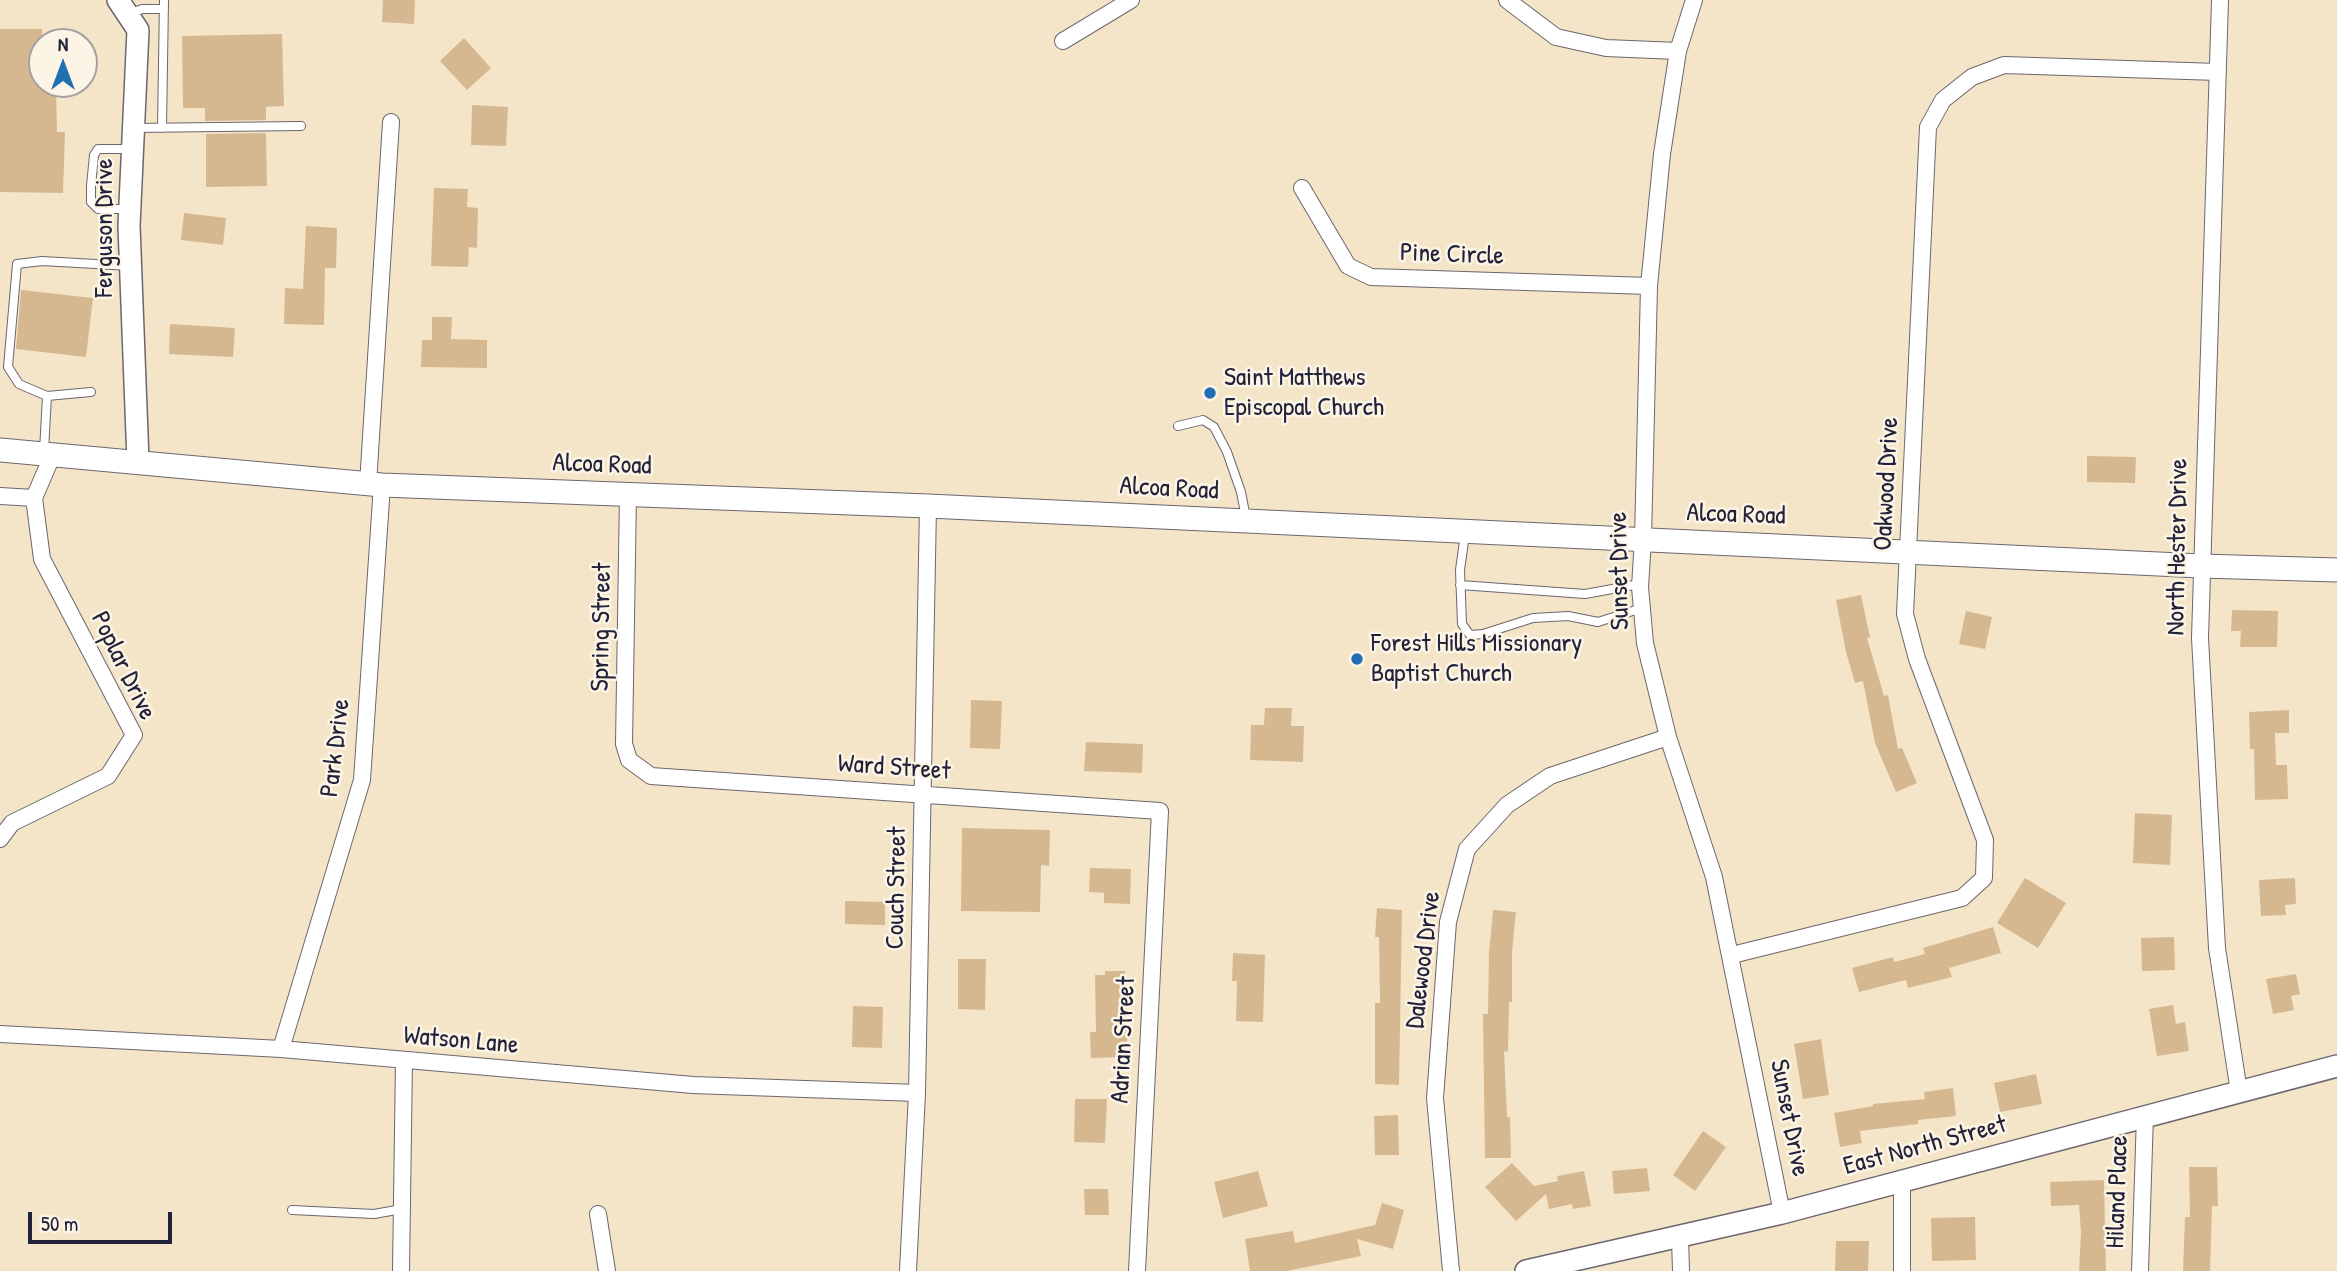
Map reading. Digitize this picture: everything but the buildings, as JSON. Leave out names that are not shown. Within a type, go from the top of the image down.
[{"type":"main road","name":"Alcoa Road","points":[[0,450],[375,485],[928,506],[1909,550],[2200,566],[2337,570]]},
{"type":"street","points":[[1063,41],[1131,0]]},
{"type":"street","points":[[1507,0],[1556,37],[1605,48],[1678,51]]},
{"type":"street","name":"Sunset Drive","points":[[1694,0],[1678,51],[1662,154],[1649,286],[1640,584],[1645,643],[1668,737],[1714,877],[1732,955],[1782,1213]]},
{"type":"street","name":"North Hester Drive","points":[[2220,0],[2200,566],[2200,638],[2217,948],[2239,1092]]},
{"type":"street","name":"Ferguson Drive","points":[[123,7],[138,30],[130,209],[138,461]]},
{"type":"street","name":"Oakwood Drive","points":[[1732,955],[1962,898],[1984,878],[1985,840],[1917,659],[1905,614],[1928,127],[1943,100],[1972,76],[2004,65],[2218,72]]},
{"type":"street","name":"Park Drive","points":[[281,1049],[362,780],[391,122]]},
{"type":"street","name":"Pine Circle","points":[[1302,188],[1348,266],[1371,277],[1649,286]]},
{"type":"street","points":[[0,496],[34,498],[48,454]]},
{"type":"street","name":"Spring Street","points":[[628,494],[624,744],[629,760]]},
{"type":"street","name":"Poplar Drive","points":[[0,839],[12,823],[108,776],[134,735],[42,559],[34,498]]},
{"type":"street","name":"Couch Street","points":[[908,1271],[917,1093],[928,506]]},
{"type":"street","name":"Dalewood Drive","points":[[1451,1271],[1435,1098],[1448,922],[1467,849],[1507,805],[1550,776],[1668,737]]},
{"type":"street","name":"Ward Street","points":[[629,760],[651,776],[1160,811]]},
{"type":"street","name":"Adrian Street","points":[[1137,1271],[1160,811]]},
{"type":"street","name":"Watson Lane","points":[[0,1034],[281,1049],[693,1086],[917,1093]]},
{"type":"street","points":[[401,1271],[404,1061]]},
{"type":"street","name":"East North Street","points":[[1526,1271],[1782,1213],[2337,1066]]},
{"type":"street","name":"Hiland Place","points":[[2140,1271],[2146,1115]]},
{"type":"street","points":[[1902,1182],[1902,1271]]},
{"type":"street","points":[[598,1214],[607,1271]]},
{"type":"street","points":[[1679,1238],[1681,1271]]},
{"type":"lane","points":[[123,7],[142,9],[164,5],[162,128]]},
{"type":"lane","points":[[130,209],[98,209],[91,202],[92,168],[98,149],[162,128],[301,126]]},
{"type":"lane","points":[[91,392],[47,396],[19,384],[8,367],[17,264],[42,261],[131,266]]},
{"type":"lane","points":[[47,396],[48,454]]},
{"type":"lane","points":[[1178,426],[1203,420],[1214,427],[1227,452],[1241,492],[1246,521]]},
{"type":"lane","points":[[1465,531],[1460,585],[1462,624],[1470,635],[1483,634],[1533,618],[1568,616],[1598,622],[1642,608]]},
{"type":"lane","points":[[1460,585],[1585,594],[1640,584]]},
{"type":"lane","points":[[292,1210],[374,1214],[402,1209]]},
{"type":"place","name":"Saint Matthews Episcopal Church","points":[[1210,393]]},
{"type":"place","name":"Forest Hills Missionary Baptist Church","points":[[1357,659]]}]
